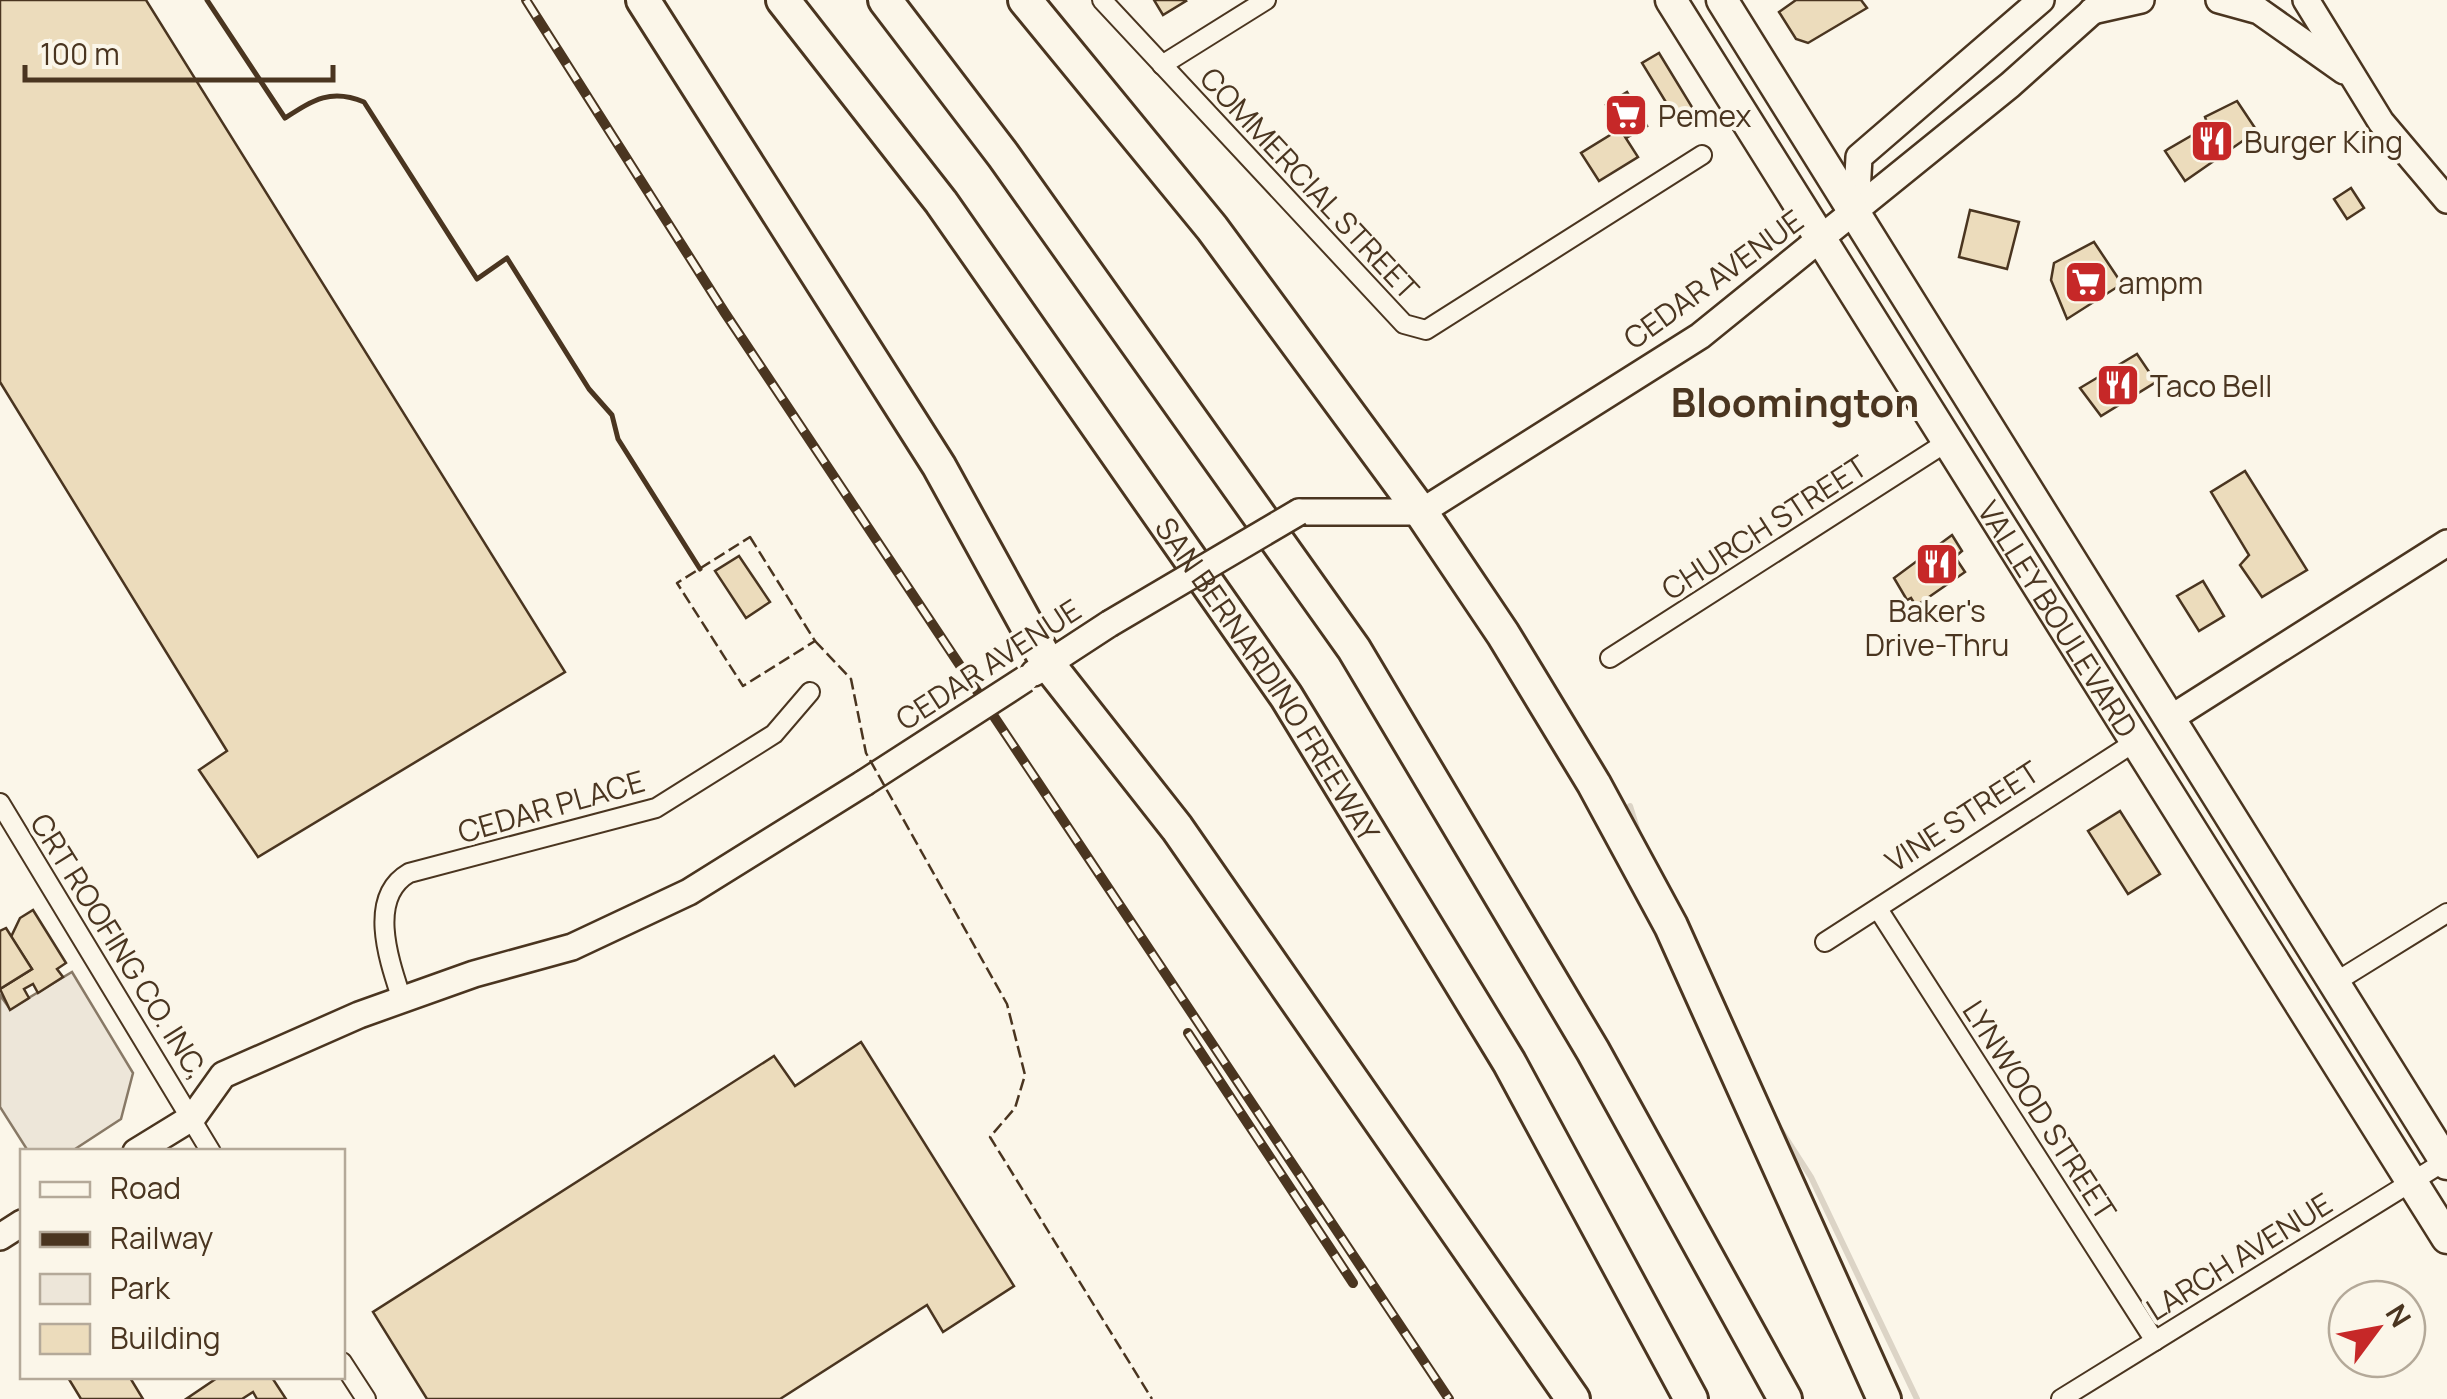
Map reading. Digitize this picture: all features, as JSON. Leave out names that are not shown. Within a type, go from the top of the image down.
[{"type":"highway","points":[[643,0],[939,466],[1037,671],[1177,828],[1574,1399]]},
{"type":"highway","name":"SAN BERNARDINO FREEWAY","points":[[783,0],[940,202],[1286,696],[1508,1062],[1691,1399]]},
{"type":"highway","points":[[885,0],[1037,201],[1354,649],[1593,1050],[1785,1399]]},
{"type":"highway","points":[[1025,0],[1212,228],[1422,512],[1594,784],[1670,926],[1884,1399]]},
{"type":"main road","name":"VALLEY BOULEVARD","points":[[1671,0],[2447,1238]]},
{"type":"main road","name":"VALLEY BOULEVARD","points":[[1722,0],[2446,1162]]},
{"type":"main road","points":[[1856,211],[1859,157],[2041,0]]},
{"type":"main road","points":[[2098,6],[2142,0]]},
{"type":"main road","points":[[2219,0],[2258,11],[2354,79]]},
{"type":"main road","points":[[2306,0],[2404,153],[2447,200]]},
{"type":"main road","name":"CEDAR AVENUE","points":[[141,1149],[193,1117],[223,1075],[402,1000],[474,974],[572,947],[689,892],[1109,624],[1298,512],[1422,512],[1700,336],[1822,240],[2098,6]]},
{"type":"main road","points":[[2171,718],[2447,544]]},
{"type":"street","name":"COMMERCIAL STREET","points":[[1102,0],[1404,324],[1426,330],[1702,156]]},
{"type":"street","points":[[1162,65],[1266,0]]},
{"type":"street","name":"CHURCH STREET","points":[[1610,658],[1948,442]]},
{"type":"street","name":"CEDAR PLACE","points":[[402,1000],[386,948],[390,890],[397,880],[409,873],[656,808],[774,734],[810,692]]},
{"type":"street","name":"VINE STREET","points":[[1825,942],[2135,742]]},
{"type":"street","name":"CRT ROOFING CO. INC,","points":[[0,803],[209,1149]]},
{"type":"street","name":"LYNWOOD STREET","points":[[1878,909],[2154,1341]]},
{"type":"street","points":[[2334,984],[2447,912]]},
{"type":"street","name":"LARCH AVENUE","points":[[2061,1399],[2446,1162]]},
{"type":"street","points":[[345,1367],[366,1399]]},
{"type":"green space","points":[[72,972],[133,1073],[121,1119],[75,1149],[27,1149],[0,1107],[0,995],[10,1009]]},
{"type":"building","points":[[0,0],[146,0],[565,672],[258,857],[199,770],[227,751],[0,382]]},
{"type":"building","points":[[1154,0],[1185,0],[1186,1],[1163,15]]},
{"type":"building","points":[[1796,0],[1861,0],[1867,8],[1808,43],[1796,39],[1779,12]]},
{"type":"building","points":[[1659,53],[1695,112],[1678,122],[1642,63]]},
{"type":"building","name":"Pemex","points":[[1627,92],[1647,126],[1626,138],[1606,105]]},
{"type":"building","name":"Burger King","points":[[2237,101],[2257,131],[2185,181],[2165,151],[2208,126],[2205,117]]},
{"type":"building","points":[[1620,129],[1638,157],[1599,181],[1581,153]]},
{"type":"building","points":[[2351,188],[2364,208],[2347,219],[2334,199]]},
{"type":"building","points":[[1970,210],[2019,222],[2007,269],[1959,257]]},
{"type":"building","name":"ampm","points":[[2094,242],[2122,284],[2067,319],[2051,280],[2054,263]]},
{"type":"building","name":"Taco Bell","points":[[2137,354],[2156,382],[2101,416],[2080,388]]},
{"type":"building","points":[[2245,471],[2307,570],[2262,597],[2240,565],[2249,555],[2211,492]]},
{"type":"building","name":"Baker's Drive-Thru","points":[[1952,535],[1962,551],[1955,557],[1965,572],[1916,606],[1911,598],[1907,600],[1894,578]]},
{"type":"building","points":[[739,556],[770,602],[746,618],[715,571]]},
{"type":"building","points":[[2203,581],[2224,616],[2199,631],[2177,596]]},
{"type":"building","points":[[2120,811],[2160,874],[2128,894],[2088,831]]},
{"type":"building","points":[[33,910],[66,963],[57,969],[63,977],[38,993],[33,984],[24,989],[29,998],[10,1010],[0,989],[32,969],[11,937],[20,918]]},
{"type":"building","points":[[6,928],[32,969],[0,989],[0,931]]},
{"type":"building","points":[[861,1042],[1014,1286],[943,1332],[927,1305],[780,1399],[427,1399],[373,1312],[774,1056],[795,1086]]},
{"type":"building","points":[[69,1379],[131,1379],[143,1399],[81,1399]]},
{"type":"building","points":[[216,1379],[273,1379],[286,1399],[257,1399],[253,1392],[242,1399],[186,1399]]},
{"type":"waterway","points":[[1630,806],[1640,838]]},
{"type":"waterway","points":[[1773,1118],[1811,1177],[1917,1399]]},
{"type":"railway","points":[[526,0],[725,313],[1449,1399]]},
{"type":"railway","points":[[1188,1033],[1353,1283]]},
{"type":"fence","points":[[750,537],[815,641],[743,686],[677,583],[750,537]]},
{"type":"fence","points":[[815,641],[851,679],[866,753],[1007,1004],[1025,1075],[1015,1108],[990,1137],[1152,1399]]},
{"type":"wall","points":[[207,0],[285,118],[332,96],[364,102],[477,279],[507,258],[589,389],[612,415],[618,439],[700,569]]},
{"type":"place","name":"Pemex","points":[[1626,115]]},
{"type":"place","name":"Burger King","points":[[2212,141]]},
{"type":"place","name":"ampm","points":[[2086,282]]},
{"type":"place","name":"Taco Bell","points":[[2118,385]]},
{"type":"place","name":"Baker's Drive-Thru","points":[[1937,564]]},
{"type":"district","name":"Bloomington","points":[[1795,401]]}]
